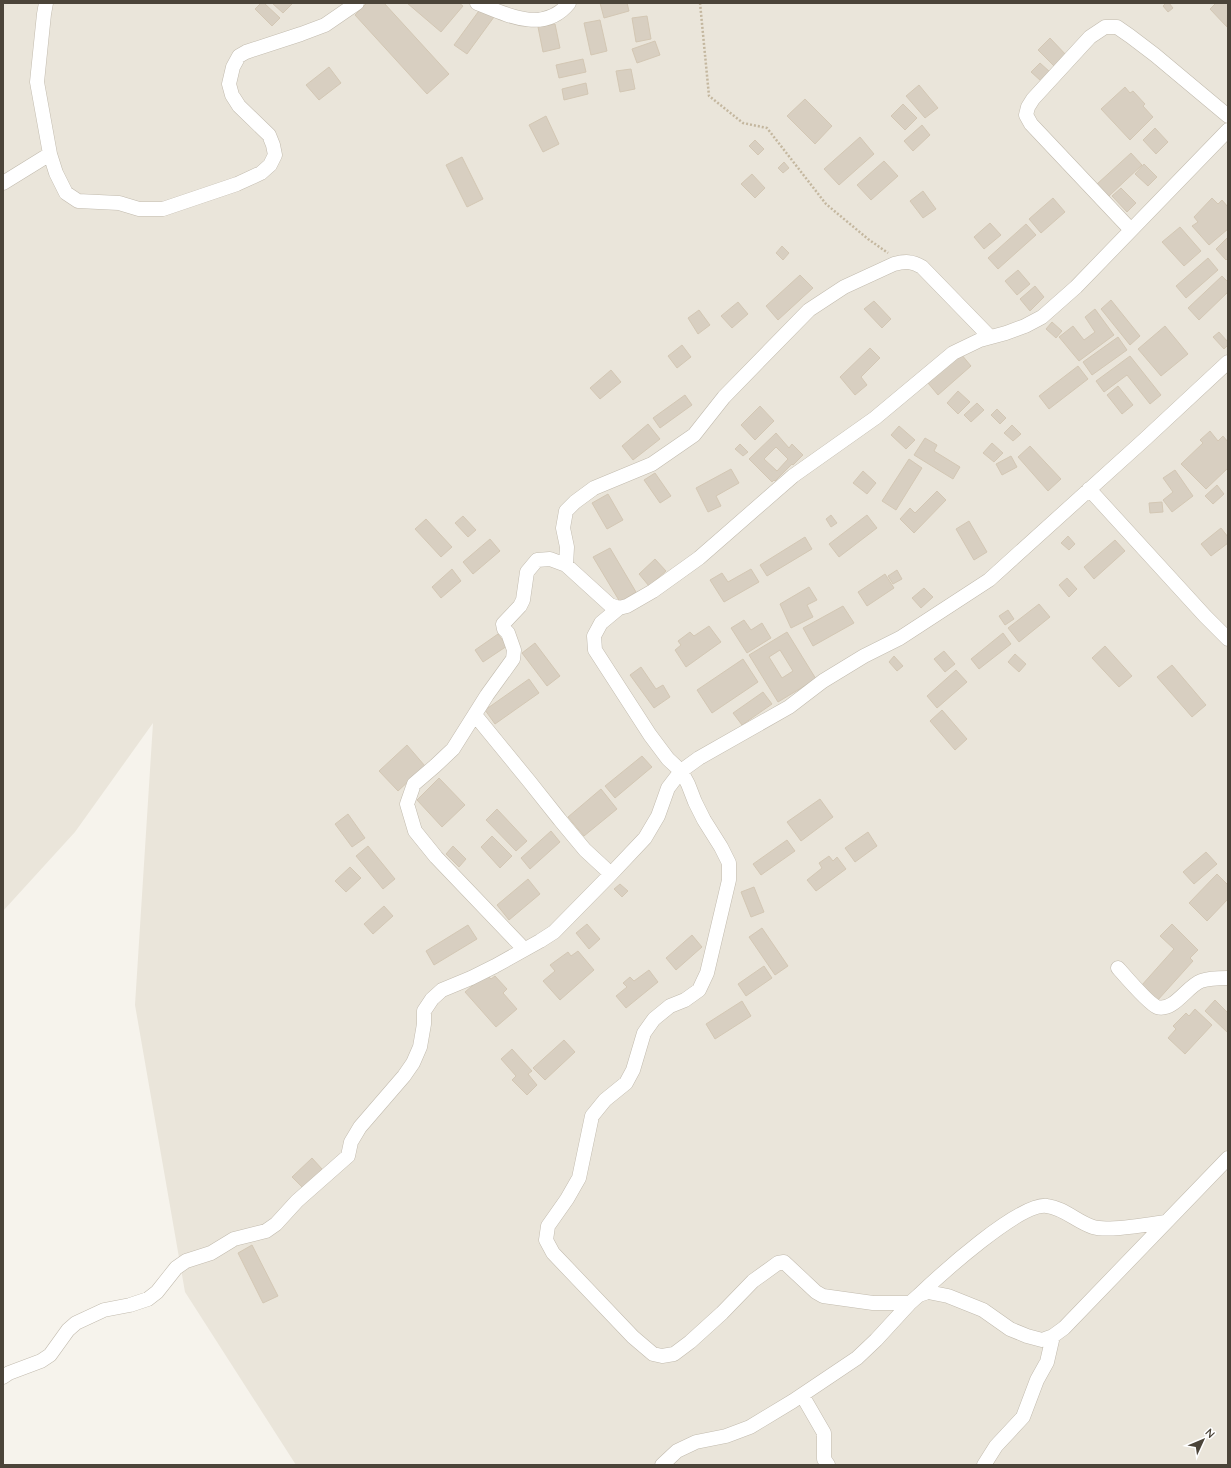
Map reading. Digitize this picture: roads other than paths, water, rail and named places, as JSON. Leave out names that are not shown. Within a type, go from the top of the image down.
[{"type":"street","points":[[46,3],[38,82],[50,154],[56,173],[66,193],[78,201],[119,203],[139,209],[163,210],[237,184],[261,173],[270,165],[275,154],[269,135],[239,106],[232,95],[229,84],[233,67],[239,56],[246,52],[325,25],[357,3]]},
{"type":"street","points":[[478,3],[518,19],[540,20],[553,17],[563,11],[569,3]]},
{"type":"street","points":[[1131,230],[1031,124],[1026,115],[1028,107],[1033,99],[1090,37],[1104,28],[1117,27],[1155,55],[1228,116]]},
{"type":"street","points":[[1228,130],[1076,287],[1042,317],[1024,326],[980,340],[954,353],[875,418],[793,476],[699,558],[653,592],[627,606],[619,608],[601,623],[594,636],[595,650],[659,748],[681,770],[704,820],[721,846],[729,864],[729,880],[708,973],[699,990],[684,1000],[670,1006],[654,1019],[644,1033],[633,1070],[626,1083],[605,1100],[592,1116],[579,1178],[567,1200],[548,1226],[546,1240],[553,1254],[632,1337],[653,1354],[662,1356],[674,1354],[690,1342],[722,1313],[753,1281],[778,1263],[784,1262],[816,1292],[823,1296],[873,1302],[914,1299],[928,1292],[948,1296],[983,1310],[1010,1329],[1042,1340],[1052,1336],[1064,1328],[1228,1158]]},
{"type":"street","points":[[3,183],[50,154]]},
{"type":"street","points":[[566,565],[567,546],[563,528],[566,511],[575,502],[594,488],[652,464],[694,435],[724,397],[809,310],[844,287],[901,262],[911,261],[922,267],[990,337]]},
{"type":"street","points":[[3,1377],[8,1373],[41,1361],[50,1355],[68,1330],[76,1323],[104,1310],[130,1305],[148,1298],[157,1292],[176,1268],[186,1261],[211,1252],[234,1239],[266,1231],[276,1224],[297,1201],[348,1156],[351,1142],[360,1126],[404,1076],[413,1063],[420,1047],[424,1024],[424,1011],[432,999],[442,990],[471,978],[554,932],[645,838],[658,816],[668,788],[681,770],[699,758],[789,707],[829,678],[864,656],[900,638],[989,580],[1228,362]]},
{"type":"street","points":[[1089,489],[1205,616],[1228,639]]},
{"type":"street","points":[[524,949],[436,857],[415,831],[407,804],[414,784],[453,750],[487,695],[513,659],[514,650],[508,633],[504,629],[504,624],[520,606],[523,600],[527,572],[537,560],[550,559],[566,565],[610,605],[619,608]]},
{"type":"street","points":[[475,715],[585,850],[611,874]]},
{"type":"street","points":[[1118,968],[1156,1007],[1166,1007],[1179,999],[1200,981],[1216,978],[1228,978]]},
{"type":"street","points":[[662,1465],[677,1451],[696,1442],[726,1436],[750,1427],[802,1395],[857,1358],[914,1299],[942,1273],[1006,1223],[1028,1209],[1046,1206],[1065,1212],[1080,1222],[1094,1228],[1112,1228],[1166,1222]]},
{"type":"street","points":[[984,1465],[996,1446],[1023,1416],[1037,1380],[1047,1362],[1052,1336]]},
{"type":"street","points":[[802,1395],[824,1433],[824,1459],[828,1465]]}]
